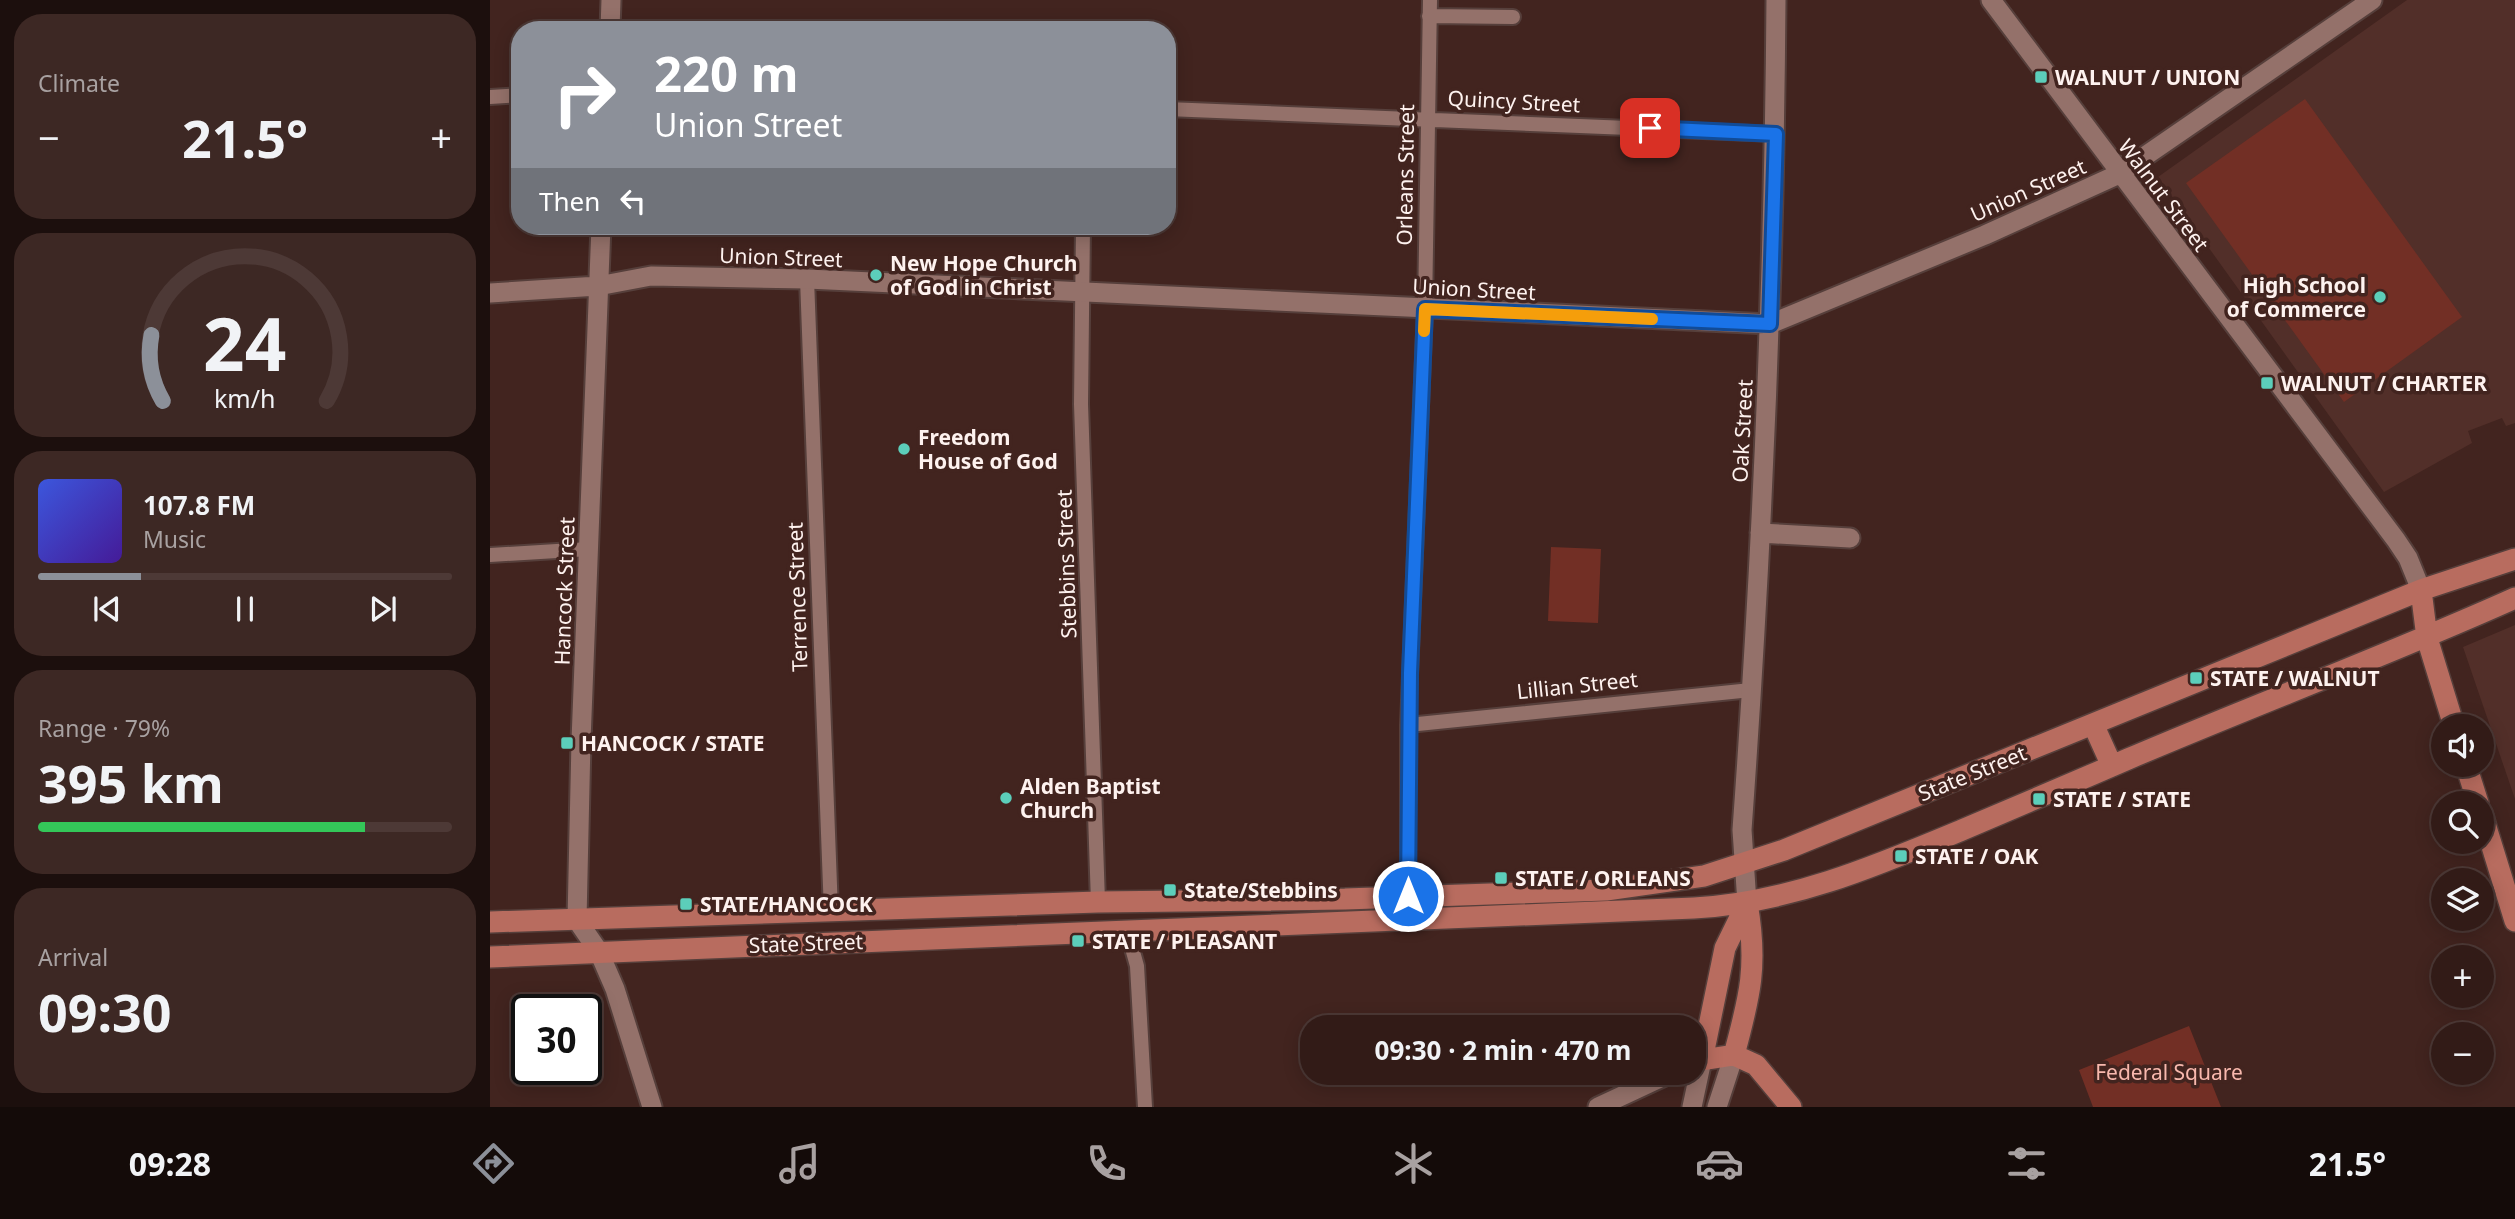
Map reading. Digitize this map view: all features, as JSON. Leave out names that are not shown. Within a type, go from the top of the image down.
[{"type":"main road","name":"State Street","points":[[490,957],[1119,929],[1606,890],[1704,876],[1743,864],[2421,590],[2515,559]]},
{"type":"main road","points":[[2421,590],[2427,638],[2450,714]]},
{"type":"main road","name":"State Street","points":[[490,922],[1098,902],[1409,907],[1747,903],[1834,880],[2427,638],[2515,598]]},
{"type":"main road","points":[[2093,724],[2112,766]]},
{"type":"main road","points":[[2494,853],[2515,921]]},
{"type":"main road","points":[[1119,929],[1120,902]]},
{"type":"main road","points":[[1734,1055],[1753,983],[1754,946],[1747,903]]},
{"type":"main road","points":[[1706,1028],[1725,948],[1747,903]]},
{"type":"main road","points":[[1706,1060],[1734,1055],[1756,1065],[1791,1107]]},
{"type":"street","points":[[610,21],[611,0]]},
{"type":"street","name":"Orleans Street","points":[[1409,907],[1408,725],[1425,309],[1430,0]]},
{"type":"street","name":"Oak Street","points":[[1747,903],[1742,830],[1770,324],[1776,134],[1776,0]]},
{"type":"street","name":"Walnut Street","points":[[1991,0],[2396,540],[2408,558],[2421,590]]},
{"type":"street","name":"Union Street","points":[[490,293],[598,286],[651,276],[807,279],[1770,324],[1985,235],[2119,174],[2372,0]]},
{"type":"street","points":[[1429,16],[1513,17]]},
{"type":"street","points":[[490,97],[511,96]]},
{"type":"street","name":"Quincy Street","points":[[1176,109],[1776,134]]},
{"type":"street","name":"Hancock Street","points":[[577,920],[601,235]]},
{"type":"street","name":"Stebbins Street","points":[[1083,235],[1081,404],[1098,902]]},
{"type":"street","name":"Terrence Street","points":[[807,279],[831,912]]},
{"type":"street","points":[[1760,533],[1850,538]]},
{"type":"street","points":[[490,555],[589,549]]},
{"type":"street","name":"Lillian Street","points":[[1408,725],[1751,690]]},
{"type":"street","points":[[577,920],[599,952],[615,989],[652,1107]]},
{"type":"street","points":[[1119,929],[1132,948],[1137,966],[1145,1107]]},
{"type":"street","points":[[1717,1107],[1734,1055]]},
{"type":"street","points":[[1598,1107],[1645,1085]]},
{"type":"street","points":[[1692,1107],[1695,1085]]},
{"type":"shaded area","name":"High School of Commerce","points":[[2407,0],[2515,0],[2515,423],[2506,426],[2502,418],[2468,431],[2472,443],[2384,492],[2158,177]]},
{"type":"shaded area","points":[[2515,625],[2515,799],[2494,738],[2494,714],[2486,714],[2463,647]]},
{"type":"green space","points":[[2305,99],[2462,317],[2344,402],[2186,183]]},
{"type":"green space","points":[[1551,547],[1601,549],[1598,623],[1548,621]]},
{"type":"green space","name":"Federal Square","points":[[2189,1026],[2221,1107],[2093,1107],[2079,1070]]},
{"type":"slow traffic","points":[[1424,331],[1425,309],[1652,319]]},
{"type":"place","name":"WALNUT / UNION","points":[[2041,77]]},
{"type":"place","name":"New Hope Church of God in Christ","points":[[876,275]]},
{"type":"place","name":"High School of Commerce","points":[[2380,297]]},
{"type":"place","name":"WALNUT / CHARTER","points":[[2267,383]]},
{"type":"place","name":"Freedom House of God","points":[[904,449]]},
{"type":"place","name":"STATE / WALNUT","points":[[2196,678]]},
{"type":"place","name":"HANCOCK / STATE","points":[[567,743]]},
{"type":"place","name":"Alden Baptist Church","points":[[1006,798]]},
{"type":"place","name":"STATE / STATE","points":[[2039,799]]},
{"type":"place","name":"STATE / OAK","points":[[1901,856]]},
{"type":"place","name":"STATE / ORLEANS","points":[[1501,878]]},
{"type":"place","name":"State/Stebbins","points":[[1170,890]]},
{"type":"place","name":"STATE/HANCOCK","points":[[686,904]]},
{"type":"place","name":"STATE / PLEASANT","points":[[1078,941]]},
{"type":"route","points":[[1408,896],[1408,725],[1425,309],[1770,324],[1776,134],[1650,128]]}]
